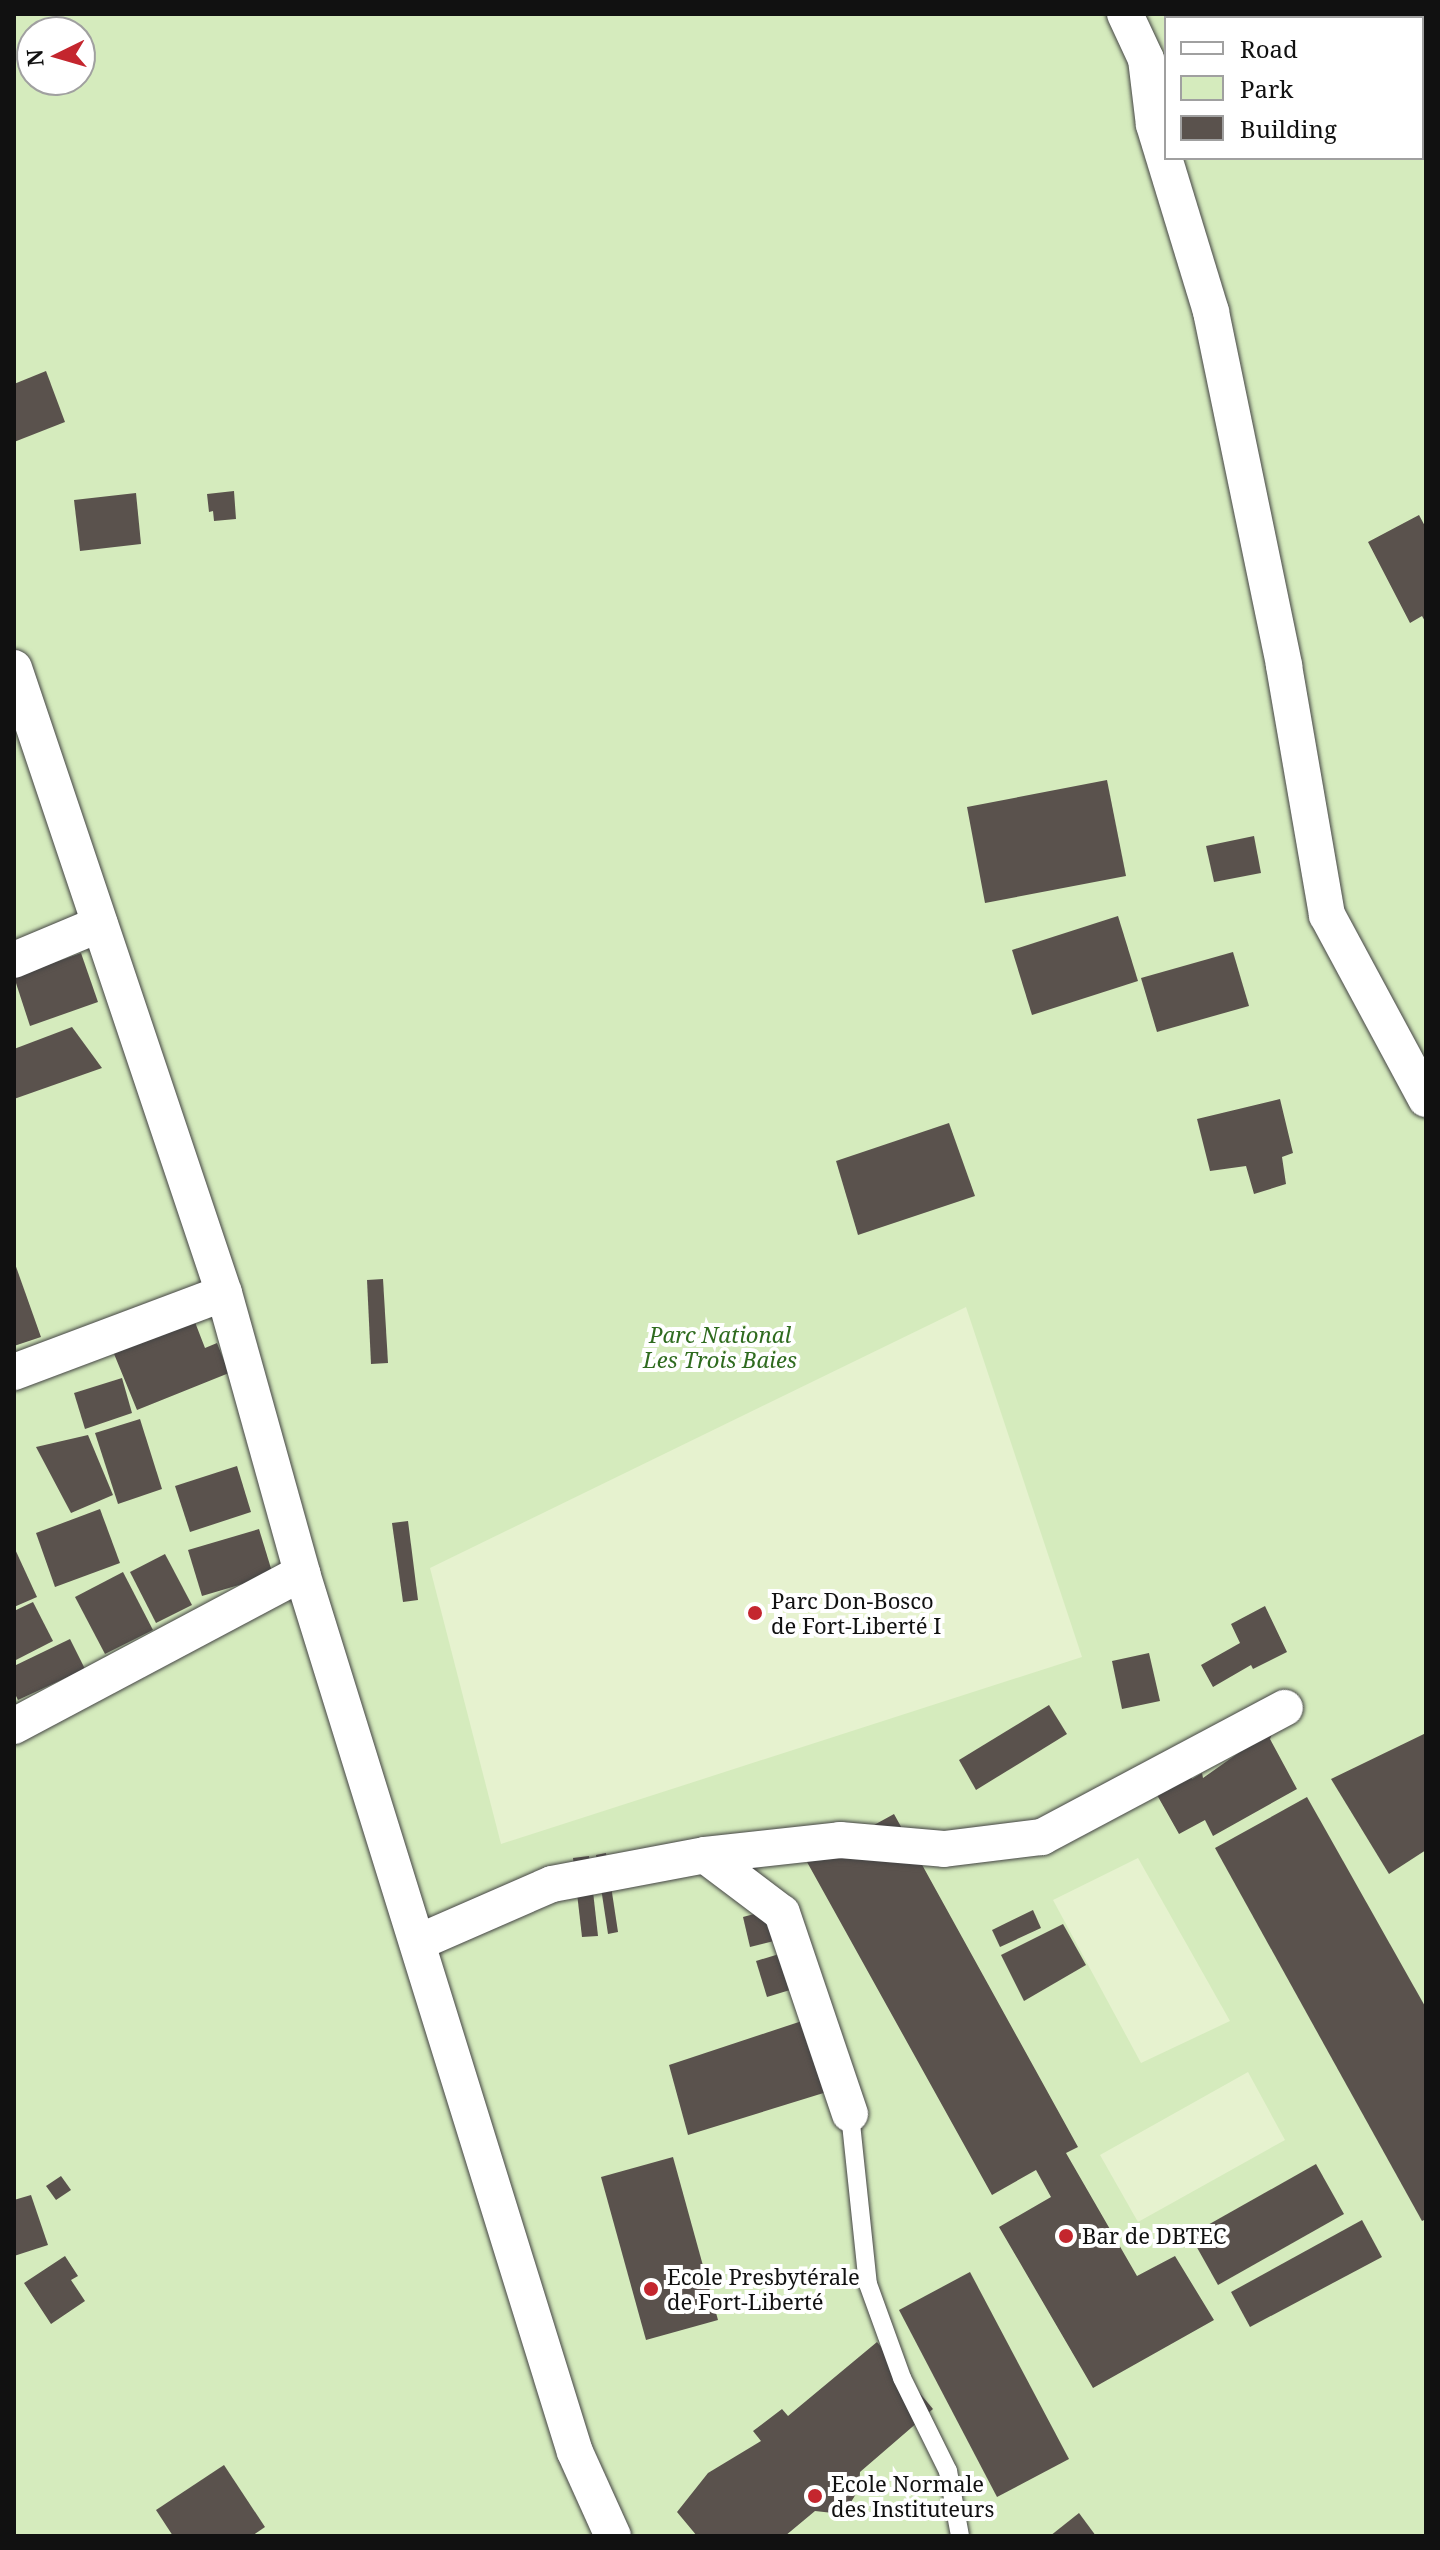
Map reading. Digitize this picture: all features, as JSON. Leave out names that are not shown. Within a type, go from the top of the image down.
[{"type":"street","points":[[1125,14],[1146,59],[1154,125],[1164,158]]},
{"type":"street","points":[[1165,160],[1211,312],[1284,666],[1327,915],[1426,1099]]},
{"type":"street","points":[[14,668],[224,1293],[302,1573],[575,2452],[613,2536]]},
{"type":"street","points":[[14,960],[100,924]]},
{"type":"street","points":[[14,1372],[224,1293]]},
{"type":"street","points":[[14,1726],[302,1573]]},
{"type":"street","points":[[419,1942],[552,1884],[705,1855],[840,1840],[944,1849],[1042,1837],[1285,1708]]},
{"type":"street","points":[[705,1855],[782,1913],[850,2114]]},
{"type":"lane","points":[[850,2114],[868,2284],[902,2378],[948,2471],[960,2536]]},
{"type":"green space","name":"Parc National Les Trois Baies","points":[[14,14],[1426,14],[1426,2536],[14,2536]]},
{"type":"green space","name":"Parc Don-Bosco de Fort-Liberté I","points":[[966,1307],[1082,1657],[501,1844],[430,1568]]},
{"type":"green space","points":[[1138,1858],[1230,2021],[1141,2063],[1053,1900]]},
{"type":"green space","points":[[1248,2072],[1285,2140],[1138,2222],[1100,2155]]},
{"type":"building","points":[[46,371],[65,422],[14,442],[14,384]]},
{"type":"building","points":[[234,491],[236,519],[214,521],[213,511],[209,512],[207,494]]},
{"type":"building","points":[[136,493],[141,544],[80,551],[74,500]]},
{"type":"building","points":[[1419,515],[1426,528],[1426,623],[1422,616],[1410,623],[1368,542]]},
{"type":"building","points":[[1107,780],[1126,876],[985,903],[967,807]]},
{"type":"building","points":[[1254,836],[1261,873],[1214,882],[1206,846]]},
{"type":"building","points":[[1118,916],[1138,981],[1032,1015],[1012,950]]},
{"type":"building","points":[[1233,952],[1249,1006],[1157,1032],[1141,978]]},
{"type":"building","points":[[81,953],[98,1002],[30,1026],[14,977]]},
{"type":"building","points":[[72,1027],[102,1068],[14,1099],[14,1049]]},
{"type":"building","points":[[1280,1099],[1293,1153],[1282,1157],[1286,1184],[1254,1194],[1246,1166],[1210,1171],[1197,1119]]},
{"type":"building","points":[[949,1123],[975,1196],[858,1235],[836,1161]]},
{"type":"building","points":[[14,1261],[41,1337],[14,1346]]},
{"type":"building","points":[[383,1279],[388,1363],[371,1364],[367,1280]]},
{"type":"building","points":[[193,1317],[205,1348],[217,1343],[229,1373],[137,1410],[112,1349]]},
{"type":"building","points":[[122,1378],[132,1413],[85,1429],[74,1393]]},
{"type":"building","points":[[140,1419],[162,1489],[118,1504],[95,1433]]},
{"type":"building","points":[[88,1435],[113,1495],[71,1513],[36,1447]]},
{"type":"building","points":[[237,1466],[251,1512],[190,1532],[175,1486]]},
{"type":"building","points":[[100,1509],[120,1563],[55,1587],[36,1533]]},
{"type":"building","points":[[408,1521],[418,1600],[403,1602],[392,1523]]},
{"type":"building","points":[[259,1529],[273,1575],[202,1596],[188,1550]]},
{"type":"building","points":[[14,1547],[37,1597],[14,1607]]},
{"type":"building","points":[[165,1554],[192,1605],[156,1623],[130,1572]]},
{"type":"building","points":[[123,1572],[153,1630],[105,1654],[75,1597]]},
{"type":"building","points":[[33,1602],[53,1641],[14,1661],[14,1611]]},
{"type":"building","points":[[1265,1606],[1287,1652],[1253,1669],[1251,1665],[1213,1687],[1201,1665],[1240,1643],[1231,1624]]},
{"type":"building","points":[[70,1639],[85,1669],[18,1700],[14,1692],[14,1666]]},
{"type":"building","points":[[1149,1653],[1160,1701],[1122,1709],[1112,1661]]},
{"type":"building","points":[[1049,1705],[1067,1734],[976,1790],[959,1760]]},
{"type":"building","points":[[1275,1727],[1270,1739],[1297,1789],[1213,1836],[1205,1820],[1179,1834],[1148,1779],[1181,1760],[1192,1779],[1202,1773],[1203,1778]]},
{"type":"building","points":[[1426,1733],[1426,1850],[1389,1874],[1331,1779]]},
{"type":"building","points":[[1307,1797],[1426,2008],[1426,2219],[1422,2221],[1215,1848]]},
{"type":"building","points":[[894,1814],[1078,2147],[1066,2153],[1137,2276],[1175,2256],[1214,2320],[1093,2388],[999,2227],[1051,2197],[1036,2170],[992,2195],[807,1862]]},
{"type":"building","points":[[606,1853],[618,1932],[608,1934],[596,1855]]},
{"type":"building","points":[[589,1856],[598,1936],[582,1937],[573,1858]]},
{"type":"building","points":[[786,1905],[794,1936],[750,1947],[743,1917]]},
{"type":"building","points":[[1033,1910],[1041,1928],[1000,1947],[992,1930]]},
{"type":"building","points":[[1063,1924],[1086,1965],[1024,2001],[1001,1955]]},
{"type":"building","points":[[802,1947],[813,1983],[767,1997],[756,1961]]},
{"type":"building","points":[[811,2018],[830,2091],[688,2135],[669,2065]]},
{"type":"building","points":[[673,2157],[718,2320],[646,2340],[601,2177]]},
{"type":"building","points":[[1316,2164],[1344,2214],[1218,2285],[1190,2235]]},
{"type":"building","points":[[61,2176],[71,2190],[56,2200],[46,2186]]},
{"type":"building","points":[[31,2195],[48,2245],[14,2256],[14,2200]]},
{"type":"building","points":[[1362,2220],[1382,2257],[1250,2327],[1231,2292]]},
{"type":"building","points":[[65,2256],[78,2276],[71,2280],[85,2301],[51,2324],[24,2283]]},
{"type":"building","points":[[970,2272],[1069,2459],[997,2497],[899,2310]]},
{"type":"building","points":[[877,2342],[933,2409],[860,2472],[859,2489],[848,2507],[833,2513],[815,2511],[785,2536],[697,2536],[677,2512],[708,2473],[761,2441],[753,2431],[782,2409],[788,2416]]},
{"type":"building","points":[[224,2465],[265,2527],[252,2536],[173,2536],[156,2510]]},
{"type":"building","points":[[1079,2513],[1096,2536],[1050,2536]]},
{"type":"place","name":"Parc Don-Bosco de Fort-Liberté I","points":[[755,1613]]},
{"type":"place","name":"Bar de DBTEC","points":[[1066,2236]]},
{"type":"place","name":"Ecole Presbytérale de Fort-Liberté","points":[[651,2289]]},
{"type":"place","name":"Ecole Normale des Instituteurs","points":[[815,2496]]}]
